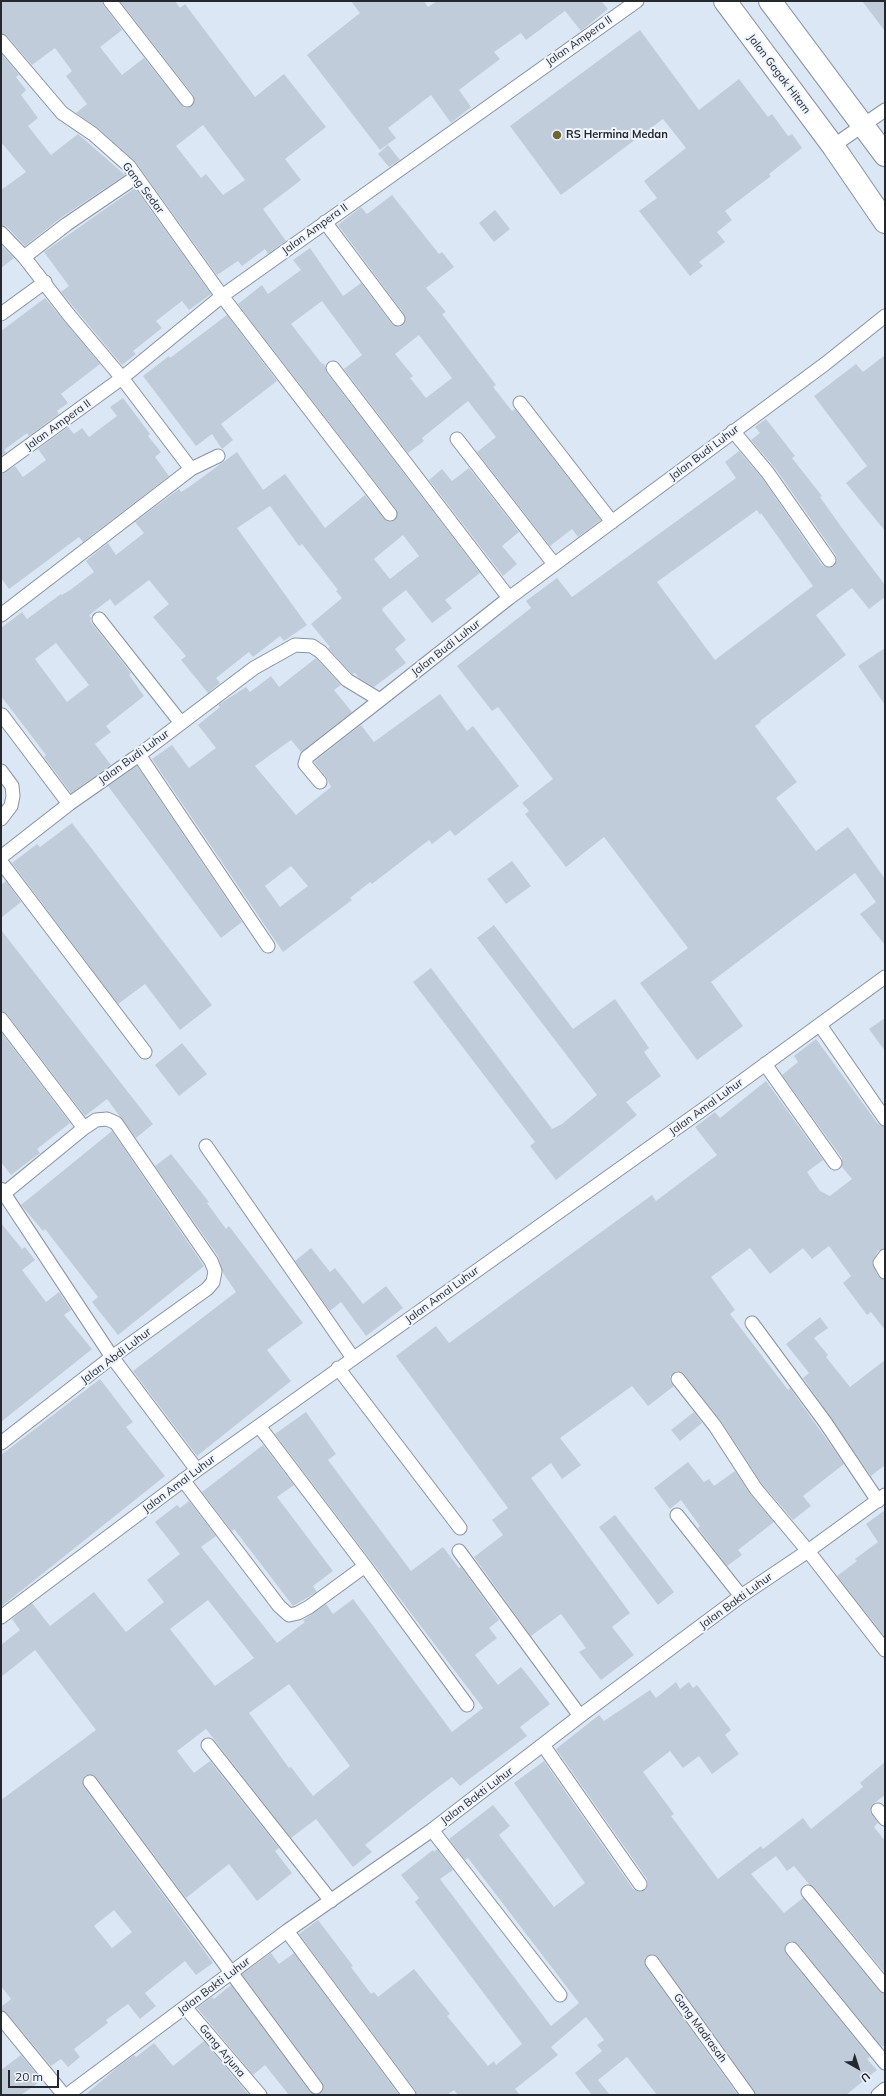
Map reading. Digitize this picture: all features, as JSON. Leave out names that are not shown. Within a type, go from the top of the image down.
[{"type":"highway","name":"Jalan Gagak Hitam","points":[[725,1],[833,146],[885,222]]},
{"type":"highway","points":[[770,1],[885,155]]},
{"type":"street","points":[[110,1],[187,100]]},
{"type":"street","name":"Jalan Ampera II","points":[[1,466],[122,378],[222,296],[637,1]]},
{"type":"street","name":"Gang Sedar","points":[[1,41],[62,113],[114,152],[129,166],[222,296],[390,514]]},
{"type":"street","points":[[833,146],[885,110]]},
{"type":"street","points":[[24,257],[67,224],[136,177]]},
{"type":"street","points":[[325,222],[398,319]]},
{"type":"street","points":[[1,233],[45,282],[69,315],[122,378],[191,469]]},
{"type":"street","points":[[1,314],[45,282]]},
{"type":"street","name":"Jalan Budi Luhur","points":[[1,857],[69,804],[139,755],[254,668],[295,645],[312,646],[321,652],[347,680],[380,700],[509,598],[734,431],[885,316]]},
{"type":"street","points":[[333,368],[509,598]]},
{"type":"street","points":[[520,403],[612,522]]},
{"type":"street","points":[[734,431],[768,473],[829,560]]},
{"type":"street","points":[[457,439],[554,564]]},
{"type":"street","points":[[1,615],[191,469],[218,456]]},
{"type":"street","points":[[99,619],[181,723]]},
{"type":"street","points":[[320,782],[305,764],[307,757],[380,700]]},
{"type":"street","points":[[2,715],[69,804]]},
{"type":"street","points":[[139,755],[268,946]]},
{"type":"street","points":[[1,771],[12,786],[11,806],[1,819]]},
{"type":"street","points":[[1,862],[146,1052]]},
{"type":"street","name":"Jalan Amal Luhur","points":[[1,1617],[183,1480],[885,977]]},
{"type":"street","points":[[1,1019],[84,1128],[2,1192],[112,1357],[197,1470]]},
{"type":"street","points":[[820,1025],[885,1119]]},
{"type":"street","points":[[765,1064],[835,1163]]},
{"type":"street","name":"Jalan Abdi Luhur","points":[[3,1437],[207,1289],[213,1282],[215,1271],[211,1260],[116,1123],[102,1119],[96,1120],[84,1128]]},
{"type":"street","points":[[206,1146],[353,1358]]},
{"type":"street","points":[[885,1256],[880,1264],[885,1272]]},
{"type":"street","points":[[752,1323],[883,1498]]},
{"type":"street","points":[[338,1368],[460,1528]]},
{"type":"street","points":[[678,1379],[715,1426],[756,1488],[808,1551],[885,1650]]},
{"type":"street","points":[[259,1426],[365,1566],[467,1705]]},
{"type":"street","points":[[183,1480],[279,1606],[290,1615],[298,1613],[308,1607],[365,1566]]},
{"type":"street","name":"Jalan Bakti Luhur","points":[[70,2094],[287,1931],[432,1830],[580,1716],[741,1596],[883,1498]]},
{"type":"street","points":[[677,1515],[741,1596]]},
{"type":"street","points":[[459,1550],[580,1716]]},
{"type":"street","points":[[208,1745],[331,1901]]},
{"type":"street","points":[[543,1745],[640,1884]]},
{"type":"street","points":[[90,1782],[316,2087]]},
{"type":"street","points":[[432,1830],[560,1995]]},
{"type":"street","points":[[808,1892],[885,1986]]},
{"type":"street","points":[[287,1931],[409,2095]]},
{"type":"street","points":[[792,1949],[885,2063]]},
{"type":"street","name":"Gang Madrasah","points":[[652,1962],[748,2095]]},
{"type":"street","name":"Gang Arjuna","points":[[185,2007],[260,2095]]},
{"type":"street","points":[[1,2018],[70,2094]]},
{"type":"street","points":[[878,2095],[885,2089]]},
{"type":"building","points":[[1,1],[102,1],[122,30],[100,47],[122,75],[144,58],[184,108],[188,108],[194,103],[193,95],[120,1],[175,1],[180,8],[185,4],[255,97],[284,74],[326,127],[285,159],[301,180],[263,209],[286,241],[268,254],[265,249],[242,266],[238,261],[217,275],[135,161],[98,128],[76,113],[87,104],[66,76],[72,71],[55,48],[32,65],[7,36],[1,33]],"holes":[[[203,125],[245,180],[223,195],[206,174],[201,178],[176,146]]]},
{"type":"building","points":[[351,1],[424,1],[428,7],[437,1],[601,1],[608,9],[581,31],[565,11],[526,40],[521,33],[494,52],[500,59],[459,90],[471,107],[451,123],[431,95],[388,128],[396,138],[380,150],[307,55],[360,13]]},
{"type":"building","points":[[862,1],[885,1],[885,31]]},
{"type":"building","points":[[640,30],[699,110],[739,79],[768,117],[772,114],[788,136],[792,134],[802,148],[769,174],[771,176],[725,211],[732,220],[717,232],[725,242],[699,262],[703,266],[690,276],[639,211],[657,198],[644,181],[686,148],[663,119],[561,195],[510,126]]},
{"type":"building","points":[[1,53],[19,75],[16,77],[26,90],[21,95],[38,118],[28,126],[51,155],[78,134],[125,175],[62,217],[25,246],[7,227],[1,225],[1,190],[26,172],[1,142]]},
{"type":"building","points":[[388,145],[400,160],[389,167],[378,154]]},
{"type":"building","points":[[135,188],[211,294],[189,310],[182,301],[156,321],[162,328],[133,351],[136,354],[122,365],[61,292],[69,286],[44,252]]},
{"type":"building","points":[[392,195],[439,254],[442,252],[454,267],[426,288],[446,312],[442,314],[496,385],[493,387],[512,411],[515,409],[601,520],[578,537],[572,529],[550,546],[477,452],[496,437],[468,401],[422,438],[424,441],[408,453],[344,369],[362,355],[322,301],[291,324],[322,364],[323,363],[327,373],[480,573],[445,600],[452,608],[432,623],[406,590],[384,607],[382,610],[406,640],[395,649],[406,663],[374,687],[359,678],[355,673],[352,674],[328,648],[330,647],[311,624],[342,598],[336,591],[338,590],[302,544],[299,546],[270,506],[237,528],[307,625],[284,641],[280,636],[253,657],[249,652],[216,678],[220,683],[208,693],[181,660],[186,656],[153,617],[169,604],[149,580],[115,606],[110,599],[89,615],[91,618],[90,621],[131,673],[129,675],[144,696],[106,726],[111,732],[95,744],[111,765],[71,793],[44,757],[46,755],[1,696],[1,628],[22,612],[27,619],[61,594],[62,595],[70,590],[94,572],[86,561],[93,555],[108,543],[116,555],[144,533],[135,522],[179,489],[181,492],[189,487],[237,452],[263,490],[285,474],[325,528],[365,495],[387,521],[391,522],[397,517],[396,509],[238,304],[262,285],[268,294],[301,270],[293,260],[310,248],[343,296],[361,283],[392,324],[399,327],[402,326],[405,322],[404,314],[338,225],[361,207],[367,214]],"holes":[[[419,335],[452,378],[426,398],[410,378],[413,376],[395,354]],[[403,535],[419,556],[390,579],[374,559]],[[56,643],[89,685],[67,702],[35,659]]]},
{"type":"building","points":[[495,210],[510,229],[494,242],[479,223]]},
{"type":"building","points":[[1,245],[14,258],[1,268]]},
{"type":"building","points":[[45,298],[100,364],[61,394],[68,403],[57,411],[59,414],[29,436],[27,433],[4,450],[6,453],[1,456],[1,331]]},
{"type":"building","points":[[227,315],[277,381],[221,424],[233,440],[222,449],[212,434],[196,446],[143,376],[169,356],[170,358]]},
{"type":"building","points":[[885,355],[885,531],[846,483],[867,466],[814,396],[856,364],[863,372]]},
{"type":"building","points":[[123,398],[150,434],[148,436],[161,452],[155,457],[169,476],[83,542],[79,537],[9,589],[1,578],[1,474],[15,466],[23,477],[46,460],[38,449],[68,427],[74,434],[82,428],[89,437],[117,416],[110,407]]},
{"type":"building","points":[[766,419],[795,456],[792,458],[822,496],[820,497],[885,585],[885,597],[869,609],[852,588],[816,615],[846,655],[755,726],[797,782],[776,798],[816,851],[848,827],[885,879],[885,945],[860,914],[876,902],[855,873],[711,982],[743,1026],[697,1060],[640,983],[688,948],[604,837],[566,867],[525,814],[529,811],[522,803],[553,779],[498,707],[492,711],[457,666],[531,608],[526,601],[557,578],[572,597],[736,478],[725,462],[739,451],[762,478],[822,565],[829,568],[834,566],[837,560],[836,555],[775,468],[751,440],[760,433],[755,427]],"holes":[[[757,510],[760,515],[761,513],[813,586],[715,660],[657,582]]]},
{"type":"building","points":[[469,468],[519,532],[502,546],[517,564],[503,576],[429,480],[442,469],[452,481]]},
{"type":"building","points":[[885,648],[885,705],[858,666]]},
{"type":"building","points":[[316,658],[341,685],[334,690],[352,712],[301,752],[291,740],[255,766],[296,815],[331,787],[326,777],[314,762],[361,725],[374,742],[440,694],[467,731],[473,726],[519,786],[455,836],[450,830],[432,844],[429,840],[372,884],[370,882],[350,898],[352,900],[283,952],[152,759],[172,745],[189,768],[216,748],[198,725],[220,707],[218,705],[246,687],[250,692],[271,676],[279,687]],"holes":[[[291,866],[308,886],[280,907],[265,886]]]},
{"type":"building","points":[[137,766],[242,922],[221,938],[108,786]]},
{"type":"building","points":[[72,823],[212,1005],[180,1030],[145,984],[118,1004],[12,863],[37,844],[40,847]]},
{"type":"building","points":[[512,861],[531,886],[506,904],[487,879]]},
{"type":"building","points":[[6,881],[21,902],[1,918],[1,885]]},
{"type":"building","points":[[494,925],[573,1029],[615,999],[649,1048],[644,1052],[661,1076],[626,1102],[637,1115],[556,1180],[530,1146],[535,1142],[413,982],[431,968],[552,1129],[562,1124],[597,1095],[477,938]]},
{"type":"building","points":[[1,930],[153,1124],[136,1138],[107,1099],[85,1116],[7,1014],[1,1011]]},
{"type":"building","points":[[885,1018],[885,1051],[869,1029]]},
{"type":"building","points":[[1,1032],[70,1123],[37,1149],[40,1153],[11,1175],[1,1162]]},
{"type":"building","points":[[816,1039],[878,1124],[885,1127],[885,1248],[878,1251],[872,1263],[878,1276],[885,1280],[885,1330],[871,1312],[867,1315],[843,1283],[851,1276],[829,1246],[812,1259],[803,1248],[770,1274],[750,1248],[711,1277],[735,1310],[730,1314],[788,1390],[790,1388],[844,1464],[803,1496],[811,1506],[793,1520],[762,1484],[721,1421],[684,1374],[677,1371],[670,1376],[670,1381],[674,1386],[648,1406],[632,1386],[560,1438],[581,1465],[562,1479],[551,1463],[531,1478],[630,1613],[612,1627],[634,1655],[601,1680],[579,1652],[586,1648],[561,1614],[531,1636],[474,1557],[503,1535],[492,1520],[508,1508],[396,1356],[436,1326],[449,1343],[652,1195],[656,1201],[717,1155],[695,1127],[715,1112],[720,1118],[766,1081],[823,1160],[807,1172],[820,1191],[830,1196],[852,1179],[842,1167],[842,1158],[782,1075],[798,1062],[794,1056]]},
{"type":"building","points":[[182,1043],[207,1074],[179,1096],[155,1065]]},
{"type":"building","points":[[112,1131],[204,1266],[118,1335],[92,1302],[98,1297],[45,1229],[43,1231],[21,1205]]},
{"type":"building","points":[[171,1154],[209,1202],[207,1203],[226,1229],[229,1226],[303,1323],[267,1350],[291,1381],[197,1456],[133,1371],[236,1292],[223,1273],[218,1256],[155,1166]]},
{"type":"building","points":[[1,1223],[22,1249],[25,1247],[35,1260],[22,1270],[46,1302],[59,1292],[71,1310],[64,1315],[92,1349],[1,1422]]},
{"type":"building","points":[[311,1248],[330,1272],[335,1268],[363,1304],[386,1286],[403,1308],[366,1336],[341,1302],[330,1311],[295,1261]]},
{"type":"building","points":[[820,1317],[828,1328],[814,1338],[828,1355],[826,1357],[850,1387],[885,1360],[885,1465],[871,1476],[803,1378],[809,1373],[786,1344]]},
{"type":"building","points":[[100,1379],[133,1422],[126,1427],[165,1476],[2,1606],[1,1455]]},
{"type":"building","points":[[306,1412],[336,1454],[328,1460],[411,1571],[443,1547],[459,1568],[461,1567],[499,1620],[489,1628],[497,1638],[475,1655],[498,1685],[521,1667],[550,1704],[520,1727],[527,1736],[460,1786],[452,1777],[433,1791],[365,1845],[372,1852],[353,1867],[316,1819],[291,1838],[206,1729],[177,1751],[194,1773],[210,1761],[279,1848],[275,1851],[292,1873],[257,1901],[229,1864],[186,1898],[96,1777],[93,1775],[86,1775],[83,1779],[84,1787],[213,1963],[196,1975],[185,1961],[145,1993],[156,2006],[140,2019],[128,2004],[106,2020],[108,2023],[74,2049],[80,2057],[68,2067],[61,2059],[51,2066],[7,2013],[1,2010],[1,2007],[11,1999],[1,1986],[1,1800],[96,1730],[35,1650],[1,1677],[1,1645],[20,1630],[12,1619],[32,1603],[50,1626],[94,1592],[126,1632],[164,1602],[147,1580],[180,1554],[155,1522],[177,1505],[180,1508],[189,1501],[216,1536],[201,1547],[277,1643],[305,1622],[303,1620],[326,1604],[333,1614],[353,1599],[452,1732],[483,1708],[275,1434]],"holes":[[[208,1600],[254,1658],[215,1686],[170,1629]],[[289,1684],[350,1766],[313,1796],[291,1767],[289,1768],[249,1713]],[[114,1910],[132,1932],[112,1948],[94,1926]]]},
{"type":"building","points":[[694,1412],[702,1423],[680,1441],[671,1430]]},
{"type":"building","points":[[263,1445],[294,1485],[277,1497],[333,1571],[313,1586],[317,1592],[293,1606],[234,1529],[232,1531],[202,1492]]},
{"type":"building","points":[[688,1462],[704,1482],[709,1479],[714,1486],[735,1471],[750,1494],[774,1522],[738,1550],[742,1555],[727,1566],[698,1528],[700,1526],[681,1500],[670,1509],[654,1488]]},
{"type":"building","points":[[885,1510],[885,1637],[837,1576],[857,1561],[855,1559],[878,1542],[866,1524]]},
{"type":"building","points":[[615,1515],[674,1592],[658,1605],[599,1527]]},
{"type":"building","points":[[676,1682],[680,1689],[689,1682],[693,1688],[697,1685],[731,1730],[725,1735],[739,1754],[712,1774],[699,1756],[683,1768],[670,1751],[643,1772],[674,1814],[671,1816],[718,1879],[761,1846],[763,1849],[803,1818],[811,1829],[863,1787],[860,1783],[885,1762],[885,1795],[873,1804],[870,1811],[878,1823],[874,1827],[885,1841],[885,1973],[814,1887],[809,1884],[794,1866],[787,1871],[776,1856],[751,1874],[784,1913],[803,1898],[879,1991],[885,1994],[885,2045],[882,2047],[798,1944],[791,1941],[785,1946],[786,1954],[870,2057],[867,2059],[877,2070],[846,2095],[756,2095],[754,2090],[658,1957],[652,1954],[645,1958],[646,1967],[738,2095],[657,2095],[627,2057],[598,2080],[610,2095],[592,2095],[575,2073],[602,2051],[597,2045],[604,2040],[586,2017],[551,2047],[558,2055],[515,2089],[520,2095],[458,2095],[454,2090],[447,2095],[417,2095],[415,2090],[299,1934],[318,1920],[353,1966],[351,1967],[371,1994],[374,1992],[378,1997],[414,1969],[450,2014],[447,2016],[488,2066],[494,2061],[496,2065],[522,2044],[415,1902],[419,1898],[401,1875],[433,1850],[434,1852],[437,1849],[453,1870],[440,1879],[551,2026],[579,2003],[468,1858],[465,1860],[449,1839],[493,1805],[510,1826],[499,1835],[554,1907],[585,1883],[514,1783],[544,1761],[633,1889],[640,1892],[645,1890],[648,1884],[647,1879],[556,1749],[599,1715],[604,1721],[650,1690],[656,1698]]},
{"type":"building","points":[[271,1953],[279,1964],[294,1953],[399,2095],[317,2095],[323,2090],[322,2082],[242,1974]]},
{"type":"building","points":[[231,1985],[310,2092],[317,2095],[289,2095],[265,2065],[253,2075],[197,2008],[212,1997],[214,1999]]},
{"type":"building","points":[[204,2041],[249,2095],[85,2095],[118,2067],[134,2055],[136,2057],[154,2043],[173,2066]]},
{"type":"building","points":[[21,2055],[38,2076],[35,2078],[38,2083],[21,2095],[1,2095],[1,2070]]},
{"type":"place","name":"RS Hermina Medan","points":[[557,135]]}]
